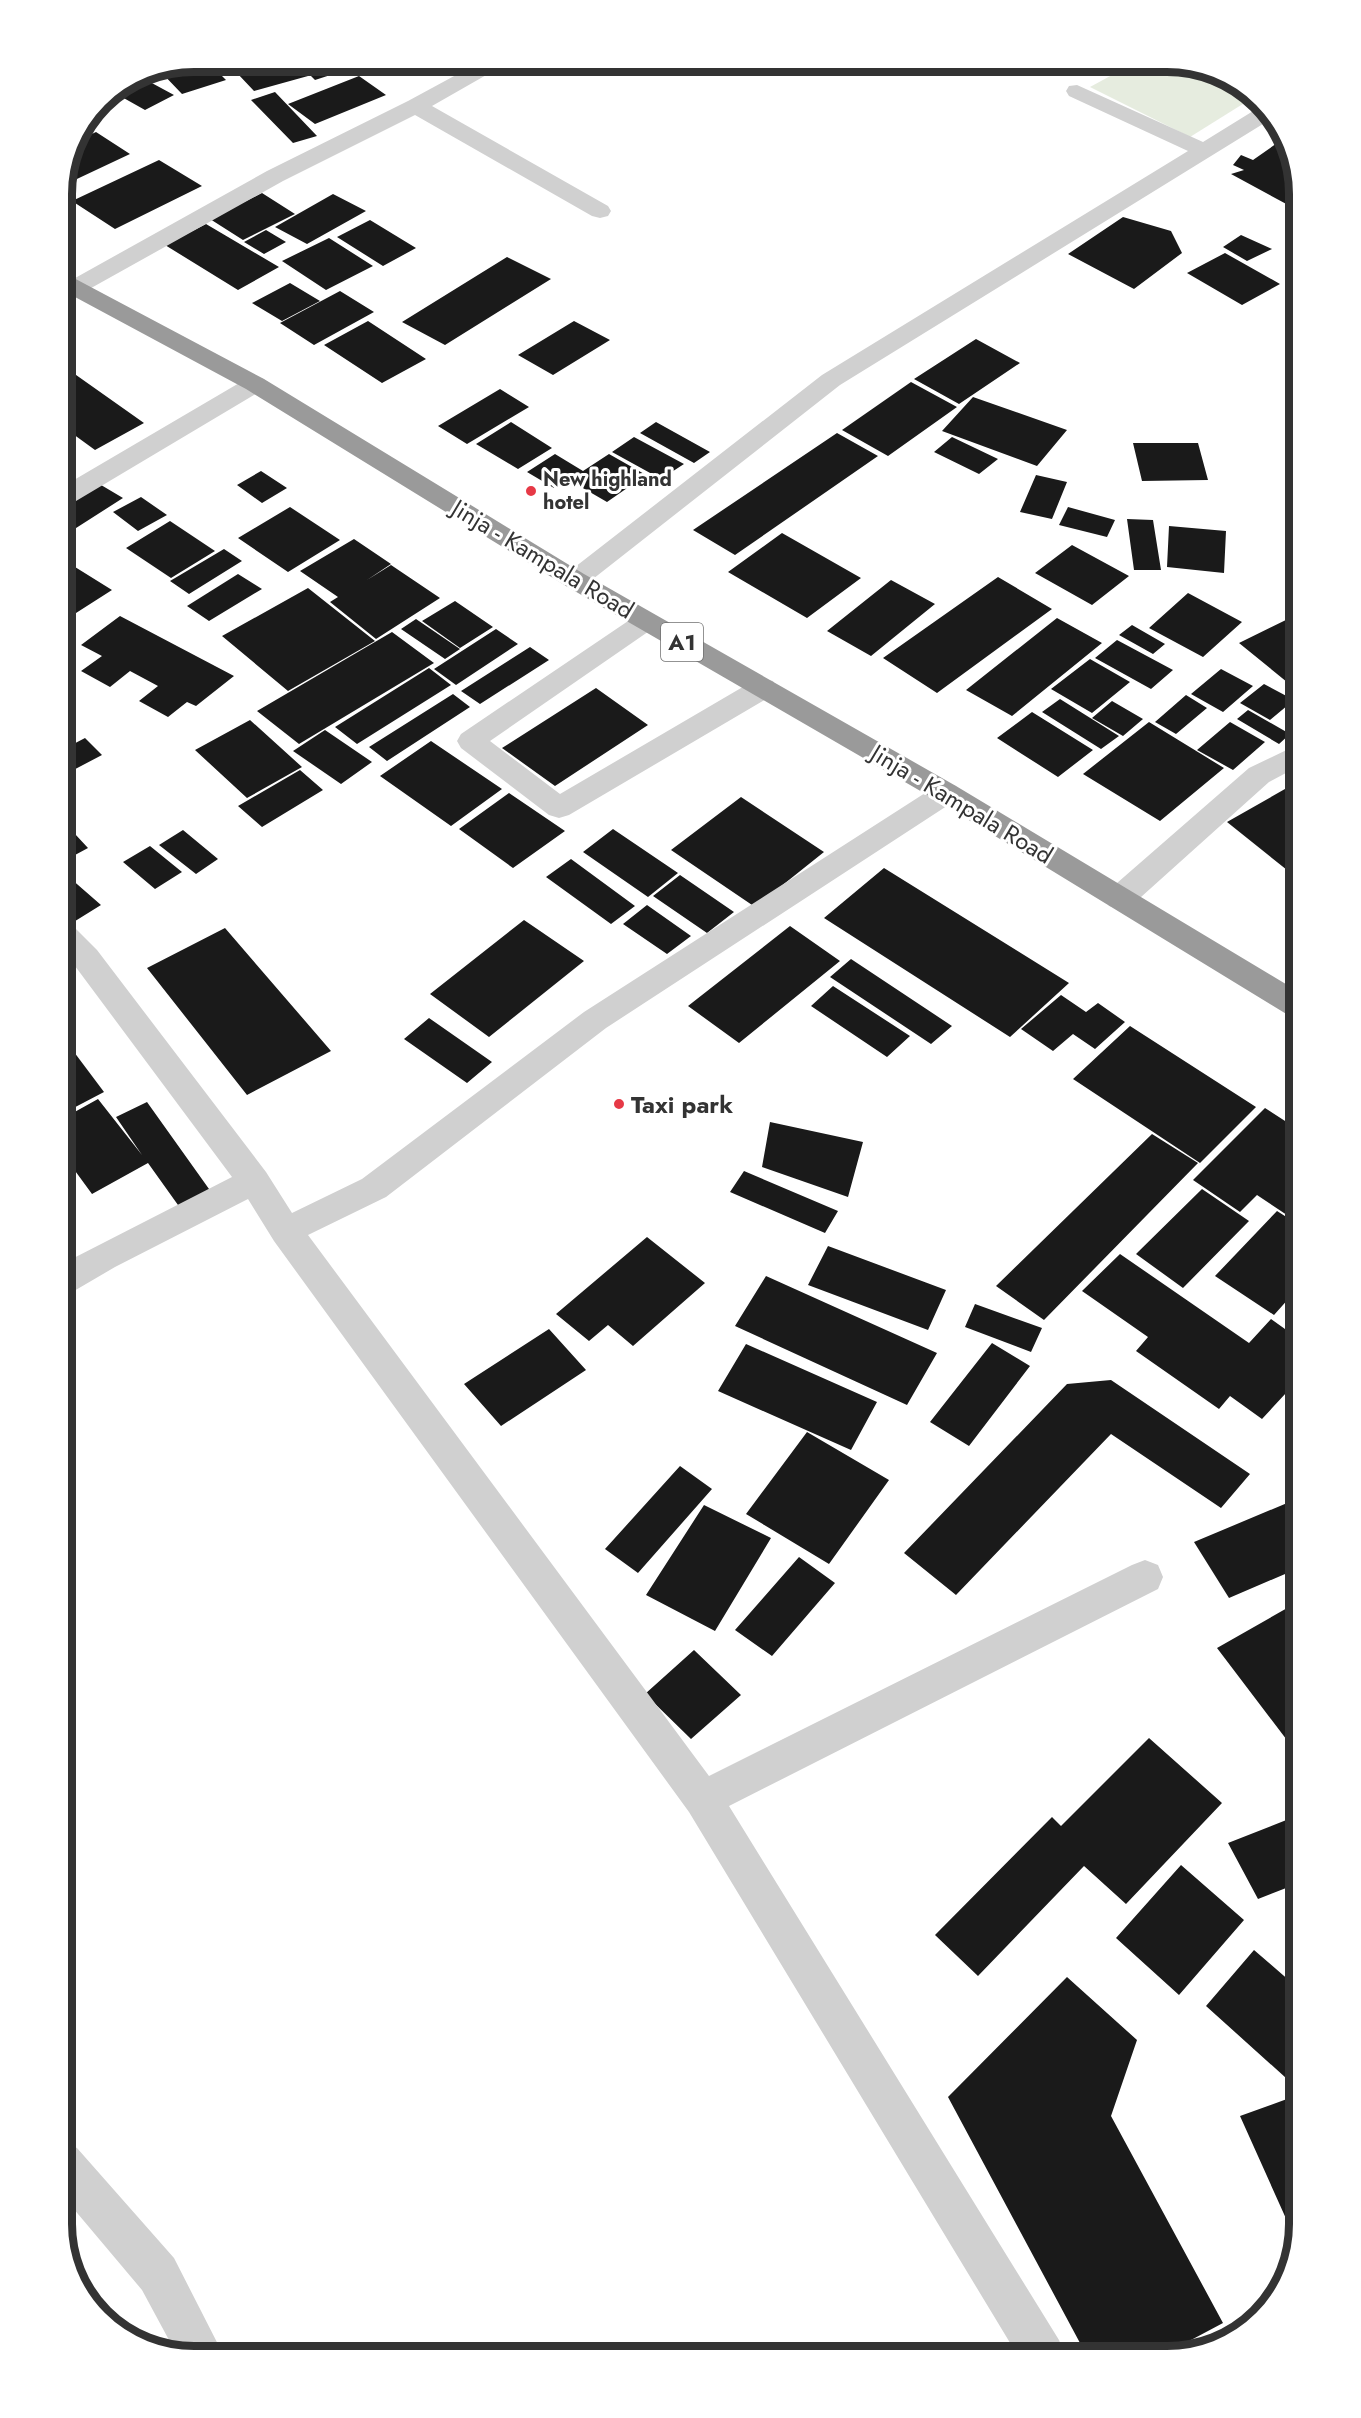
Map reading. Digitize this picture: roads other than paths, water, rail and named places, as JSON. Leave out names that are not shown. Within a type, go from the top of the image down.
[{"type":"highway","name":"Jinja - Kampala Road","points":[[72,286],[255,384],[575,580],[946,793],[1289,1001]]},
{"type":"street","points":[[72,282],[275,176],[416,106],[477,72]]},
{"type":"street","points":[[1077,91],[1205,151]]},
{"type":"street","points":[[416,106],[600,211]]},
{"type":"street","points":[[575,580],[831,380],[1261,116]]},
{"type":"street","points":[[72,492],[255,384]]},
{"type":"street","points":[[646,621],[471,741],[559,808],[763,688]]},
{"type":"street","points":[[1120,897],[1259,776],[1289,760]]},
{"type":"street","points":[[286,1231],[374,1188],[595,1020],[946,793]]},
{"type":"street","points":[[72,944],[86,958],[254,1181],[286,1231],[703,1799],[1037,2346]]},
{"type":"street","points":[[72,1275],[103,1257],[254,1181]]},
{"type":"street","points":[[703,1799],[1145,1577]]},
{"type":"street","points":[[72,2175],[158,2274],[197,2346]]},
{"type":"place","name":"New highland hotel","points":[[531,491]]},
{"type":"place","name":"Taxi park","points":[[619,1104]]}]
